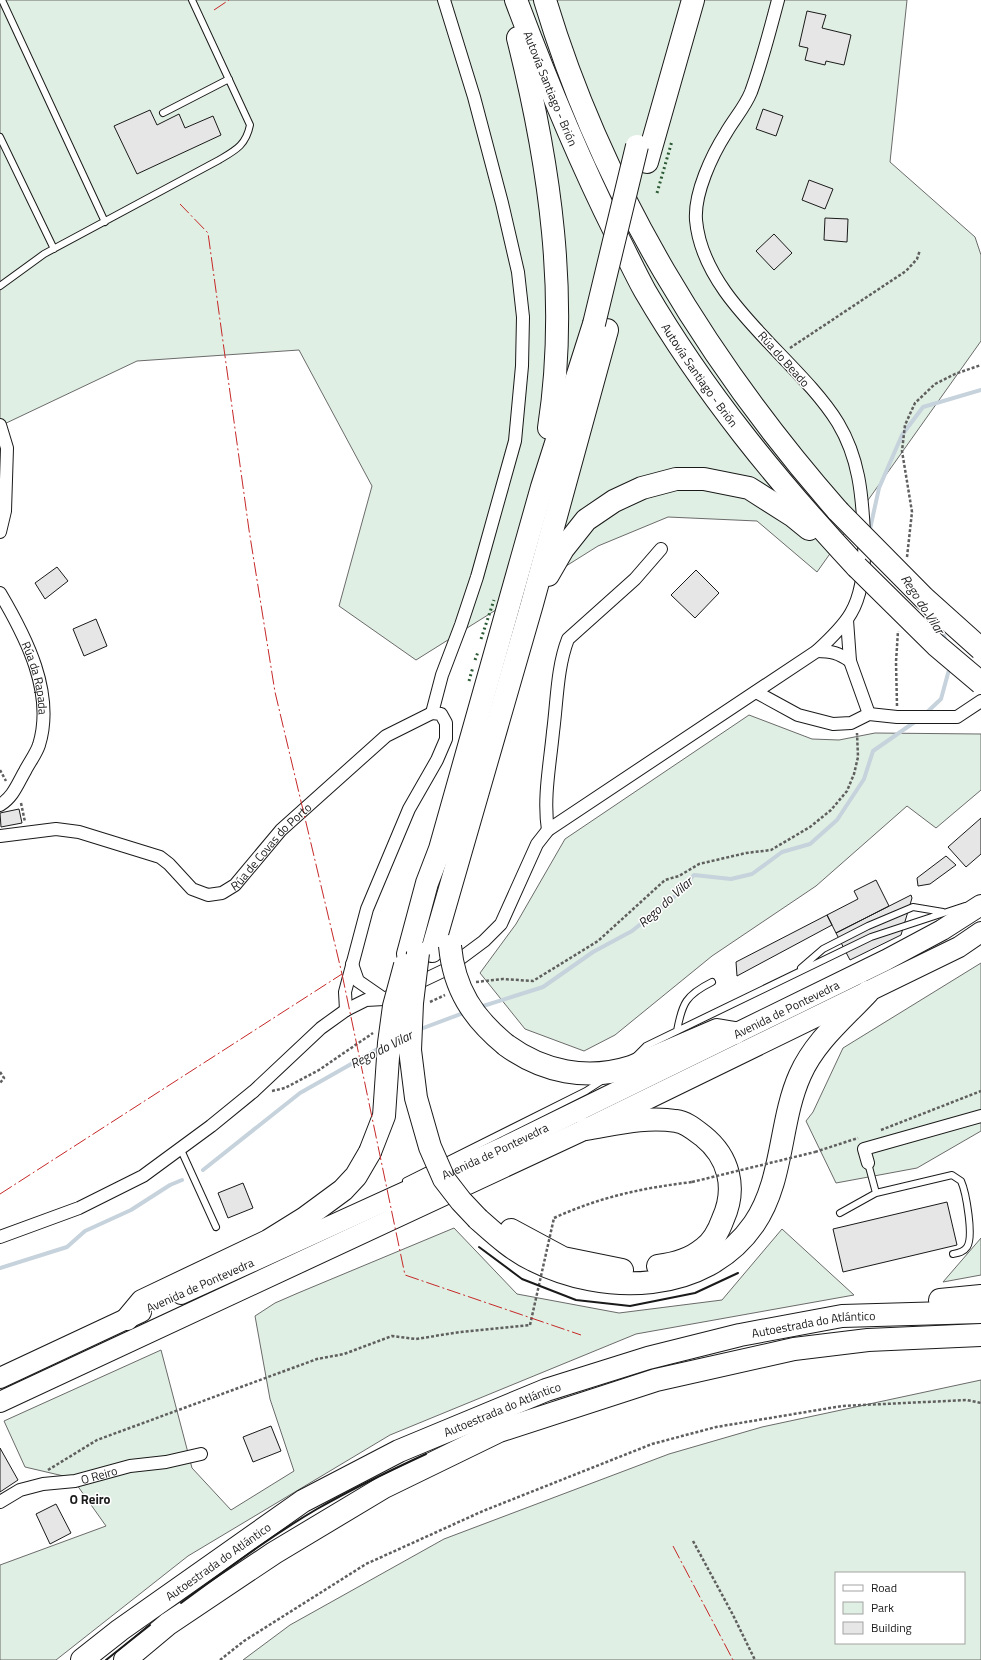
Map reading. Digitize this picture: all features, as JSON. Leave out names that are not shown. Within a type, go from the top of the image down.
[{"type":"highway","points":[[511,0],[545,165],[556,253],[559,308],[555,388],[542,486]]},
{"type":"highway","name":"Autovía Santiago - Brión","points":[[516,0],[545,78],[586,174],[645,290],[705,383],[776,478],[833,545],[936,644],[981,683]]},
{"type":"highway","name":"Autovía Santiago - Brión","points":[[545,0],[592,130],[645,238],[681,301],[761,419],[838,511],[924,598],[981,649]]},
{"type":"highway","points":[[127,1319],[142,1301],[268,1241],[305,1218],[343,1190],[356,1176],[370,1152],[384,1116],[389,1043],[393,1013],[427,951],[457,866],[532,604],[679,0]]},
{"type":"highway","points":[[642,154],[693,0]]},
{"type":"highway","points":[[600,327],[542,486],[440,849],[425,890],[427,951],[422,1045],[430,1105],[443,1143],[456,1172],[471,1193],[483,1214],[505,1242],[532,1260],[560,1272],[586,1279],[617,1283],[653,1283],[701,1270],[736,1247],[755,1224],[768,1197],[794,1091],[810,1054],[820,1040],[868,992]]},
{"type":"highway","points":[[532,604],[563,549],[586,520],[614,501],[635,491],[676,479],[704,479],[749,488],[793,516],[833,545]]},
{"type":"highway","name":"Avenida de Pontevedra","points":[[0,1378],[506,1146],[886,960],[942,930],[981,905]]},
{"type":"highway","name":"Avenida de Pontevedra","points":[[0,1402],[586,1129],[959,947],[981,932]]},
{"type":"highway","points":[[427,951],[452,963],[465,998],[476,1017],[506,1046],[531,1061],[560,1070],[588,1074],[617,1071],[717,1030],[735,1033]]},
{"type":"highway","points":[[483,1214],[562,1258],[621,1270],[678,1263],[703,1249],[718,1233],[730,1201],[731,1182],[725,1164],[714,1144],[693,1128],[678,1121],[640,1120],[586,1129]]},
{"type":"highway","points":[[842,1316],[908,1303],[981,1296]]},
{"type":"highway","name":"Autoestrada do Atlántico","points":[[82,1660],[120,1630],[303,1501],[399,1451],[546,1390],[648,1358],[740,1335],[842,1316],[981,1312]]},
{"type":"highway","name":"Autoestrada do Atlántico","points":[[125,1660],[168,1624],[274,1553],[384,1487],[498,1431],[656,1380],[794,1349],[868,1340],[981,1335]]},
{"type":"street","points":[[346,1010],[345,992],[367,909],[409,809],[437,760],[446,739],[446,723],[441,714],[432,712],[442,675],[477,577],[515,441],[522,366],[523,324],[518,272],[502,203],[474,96],[444,0]]},
{"type":"street","name":"Rúa do Beado","points":[[0,1237],[79,1208],[143,1176],[181,1150],[254,1091],[321,1028],[346,1010],[366,1000],[384,999],[445,970],[495,931],[501,924],[537,844],[548,830],[817,651],[847,620],[856,603],[861,579],[865,544],[858,472],[854,457],[837,423],[822,401],[780,355],[729,294],[708,264],[696,219],[698,201],[704,178],[725,134],[750,93],[778,0]]},
{"type":"street","points":[[0,425],[4,434],[7,448],[5,511],[0,532]]},
{"type":"street","points":[[548,830],[545,810],[557,697],[565,647],[568,639],[634,579],[661,548]]},
{"type":"street","name":"Rúa da Rapada","points":[[0,593],[20,627],[39,680],[44,711],[43,728],[38,746],[14,793],[0,805]]},
{"type":"street","points":[[847,620],[850,661],[864,717]]},
{"type":"street","points":[[817,651],[828,651],[840,654],[850,661]]},
{"type":"street","points":[[756,692],[798,715],[826,724],[841,724],[864,717],[957,717],[981,701]]},
{"type":"street","name":"Rúa de Covas do Porto","points":[[0,836],[56,829],[79,832],[160,858],[169,864],[192,889],[208,895],[222,893],[235,885],[281,830],[386,736],[432,712]]},
{"type":"street","points":[[352,963],[358,981],[384,999]]},
{"type":"street","points":[[868,1163],[864,1149],[981,1116]]},
{"type":"street","name":"O Reiro","points":[[0,1502],[20,1490],[43,1484],[75,1482],[130,1466],[166,1462],[201,1454]]},
{"type":"lane","points":[[2,0],[105,222]]},
{"type":"lane","points":[[0,286],[54,249],[239,147],[248,136],[250,125],[192,0]]},
{"type":"lane","points":[[163,113],[228,79]]},
{"type":"lane","points":[[0,137],[54,249]]},
{"type":"lane","points":[[403,1182],[586,1090],[617,1071],[646,1046],[871,937],[981,901]]},
{"type":"lane","points":[[795,974],[823,949],[868,926],[913,907],[944,912]]},
{"type":"lane","points":[[677,1031],[684,1004],[688,996],[712,982]]},
{"type":"lane","points":[[181,1150],[216,1227]]},
{"type":"lane","points":[[868,1163],[876,1193]]},
{"type":"lane","points":[[840,1214],[876,1193],[952,1175],[956,1177],[963,1186],[968,1212],[970,1241],[967,1248],[962,1252],[953,1254]]},
{"type":"lane","points":[[382,1193],[396,1186]]},
{"type":"lane","points":[[268,1241],[294,1234]]},
{"type":"path","points":[[780,355],[906,271],[917,259],[920,250]]},
{"type":"path","points":[[905,562],[912,512],[902,451],[905,425],[916,403],[935,384],[955,374],[981,365]]},
{"type":"path","points":[[897,716],[896,662],[898,629]]},
{"type":"path","points":[[472,984],[478,981],[503,979],[534,981],[598,941],[664,880],[679,876],[699,864],[746,853],[771,850],[810,827],[831,810],[847,790],[854,774],[858,757],[857,733],[864,717]]},
{"type":"path","points":[[14,793],[20,801],[28,832]]},
{"type":"path","points":[[425,1004],[449,993]]},
{"type":"path","points":[[254,1091],[267,1092],[285,1088],[319,1070],[378,1030]]},
{"type":"path","points":[[0,1072],[4,1078],[0,1083]]},
{"type":"path","points":[[876,1131],[981,1091]]},
{"type":"path","points":[[46,1472],[98,1440],[129,1427],[317,1359],[344,1354],[392,1336],[416,1339],[460,1332],[530,1325],[554,1218],[584,1205],[618,1194],[651,1187],[692,1182],[815,1152],[863,1136]]},
{"type":"path","points":[[220,1660],[244,1641],[366,1564],[483,1511],[652,1444],[716,1427],[842,1406],[967,1400],[981,1403]]},
{"type":"path","points":[[693,1541],[733,1615],[755,1660]]},
{"type":"green space","points":[[0,0],[907,0],[890,162],[975,237],[981,255],[981,341],[817,572],[757,521],[668,517],[598,546],[416,660],[339,606],[372,486],[299,350],[137,361],[0,426]]},
{"type":"green space","points":[[749,715],[812,739],[839,740],[875,733],[981,734],[981,790],[936,828],[907,806],[816,886],[712,956],[615,1035],[584,1051],[525,1029],[480,973],[516,924],[565,839]]},
{"type":"green space","points":[[981,963],[981,1131],[917,1168],[836,1183],[806,1121],[813,1112],[843,1048]]},
{"type":"green space","points":[[454,1228],[517,1294],[619,1313],[722,1300],[782,1229],[854,1295],[636,1334],[390,1435],[188,1556],[56,1660],[0,1660],[0,1565],[106,1526],[72,1478],[25,1467],[4,1421],[161,1350],[192,1468],[231,1510],[294,1471],[270,1399],[255,1316],[275,1303]]},
{"type":"green space","points":[[981,1238],[981,1275],[943,1282]]},
{"type":"green space","points":[[981,1380],[981,1660],[243,1660],[290,1625],[444,1539],[669,1454],[762,1427]]},
{"type":"building","points":[[807,11],[826,15],[822,28],[851,35],[844,65],[826,61],[825,65],[805,60],[808,48],[799,46]]},
{"type":"building","points":[[763,109],[783,116],[776,136],[756,129]]},
{"type":"building","points":[[150,110],[157,125],[179,114],[185,128],[213,116],[221,135],[137,174],[114,126]]},
{"type":"building","points":[[809,180],[833,189],[825,209],[802,200]]},
{"type":"building","points":[[825,218],[848,219],[847,242],[824,240]]},
{"type":"building","points":[[774,234],[792,253],[774,270],[756,251]]},
{"type":"building","points":[[57,567],[68,581],[45,599],[35,583]]},
{"type":"building","points":[[696,570],[719,593],[695,618],[671,595]]},
{"type":"building","points":[[96,619],[107,646],[84,656],[73,629]]},
{"type":"building","points":[[19,809],[22,823],[1,827],[0,813]]},
{"type":"building","points":[[981,818],[981,854],[966,867],[948,847]]},
{"type":"building","points":[[946,856],[956,865],[930,884],[918,886],[917,878]]},
{"type":"building","points":[[876,880],[889,906],[836,933],[827,915],[858,899],[854,891]]},
{"type":"building","points":[[911,895],[912,898],[901,935],[850,960],[836,933]]},
{"type":"building","points":[[827,915],[832,925],[737,976],[736,962]]},
{"type":"building","points":[[243,1183],[253,1208],[228,1218],[218,1193]]},
{"type":"building","points":[[947,1202],[957,1245],[843,1272],[833,1229]]},
{"type":"building","points":[[271,1426],[281,1451],[253,1462],[243,1437]]},
{"type":"building","points":[[0,1448],[18,1480],[0,1492]]},
{"type":"building","points":[[56,1504],[71,1533],[50,1544],[36,1514]]},
{"type":"waterway","name":"Rego do Vilar","points":[[871,532],[870,529],[879,488],[902,435],[923,407],[981,390]]},
{"type":"waterway","name":"Rego do Vilar","points":[[936,621],[946,642]]},
{"type":"waterway","name":"Rego do Vilar","points":[[924,715],[941,699],[950,666]]},
{"type":"waterway","name":"Rego do Vilar","points":[[480,1007],[543,987],[593,952],[632,931],[674,897],[694,875],[731,879],[752,874],[782,852],[810,844],[837,820],[864,779],[873,751],[919,719]]},
{"type":"waterway","name":"Rego do Vilar","points":[[418,1030],[466,1012]]},
{"type":"waterway","name":"Rego do Vilar","points":[[203,1170],[300,1093],[383,1046]]},
{"type":"waterway","name":"Rego do Vilar","points":[[0,1268],[67,1247],[85,1231],[131,1210],[170,1185],[182,1180]]},
{"type":"hedge","points":[[657,193],[672,141]]},
{"type":"hedge","points":[[481,639],[494,600]]},
{"type":"hedge","points":[[475,660],[478,652]]},
{"type":"hedge","points":[[469,681],[473,667]]},
{"type":"wall","points":[[479,1247],[522,1279],[576,1300],[630,1306],[695,1293],[738,1273]]},
{"type":"wall","points":[[181,1603],[248,1554],[299,1520],[357,1487],[426,1454]]},
{"type":"wall","points":[[106,1660],[150,1625]]},
{"type":"power","points":[[214,10],[229,0]]},
{"type":"power","points":[[0,1194],[342,974],[275,692],[249,530],[208,233],[180,204]]},
{"type":"power","points":[[342,974],[405,1275],[581,1335]]},
{"type":"power","points":[[673,1546],[733,1660]]},
{"type":"district","name":"O Reiro","points":[[90,1499]]}]
